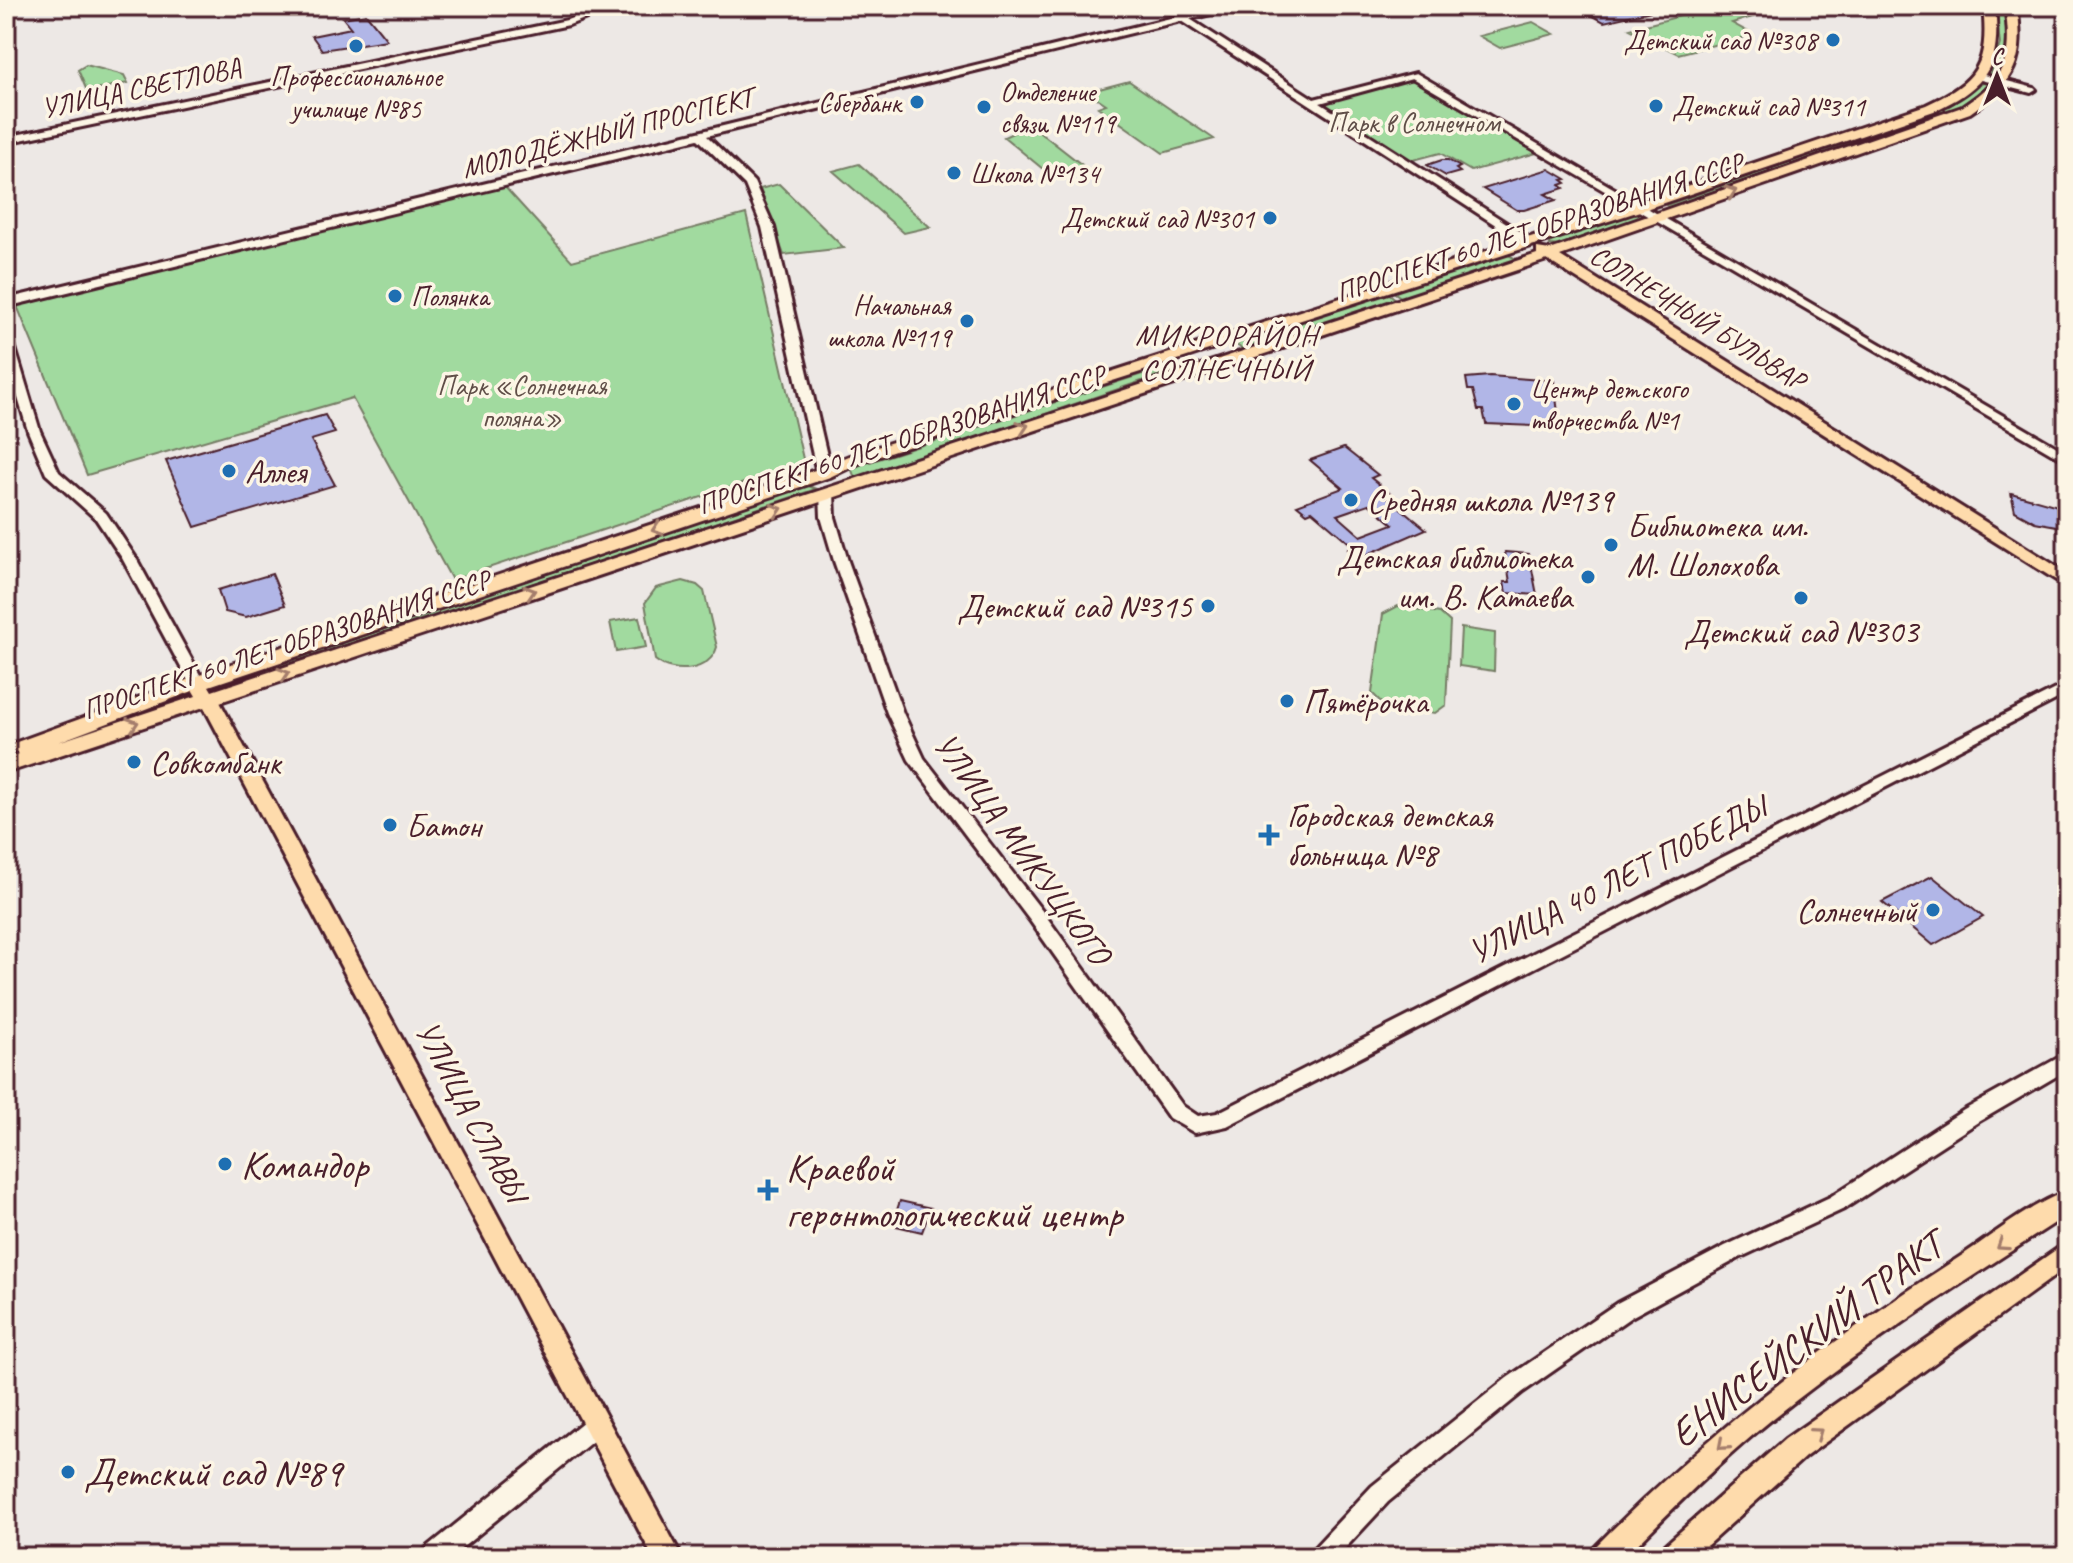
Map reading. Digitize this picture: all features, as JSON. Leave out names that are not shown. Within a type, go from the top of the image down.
[{"type":"main road","points":[[1980,77],[1989,61],[1993,40],[1989,6]]},
{"type":"main road","points":[[2001,83],[2016,48],[2011,6]]},
{"type":"main road","name":"ПРОСПЕКТ 60 ЛЕТ ОБРАЗОВАНИЯ СССР","points":[[6,766],[204,692],[824,473],[855,459],[1173,359],[1853,135],[1953,99],[1980,77]]},
{"type":"main road","name":"ПРОСПЕКТ 60 ЛЕТ ОБРАЗОВАНИЯ СССР","points":[[6,753],[827,493],[1549,255],[1966,110],[2001,83]]},
{"type":"main road","points":[[1853,135],[1869,145]]},
{"type":"main road","name":"СОЛНЕЧНЫЙ БУЛЬВАР","points":[[1529,242],[2067,581]]},
{"type":"main road","points":[[1173,359],[1188,372]]},
{"type":"main road","name":"УЛИЦА МИКУЦКОГО","points":[[824,473],[827,493]]},
{"type":"main road","name":"УЛИЦА СЛАВЫ","points":[[204,692],[668,1557]]},
{"type":"main road","name":"ЕНИСЕЙСКИЙ ТРАКТ","points":[[1605,1557],[1666,1495],[1765,1408],[1882,1325],[2067,1202]]},
{"type":"main road","points":[[1673,1557],[1795,1448],[2067,1253]]},
{"type":"street","points":[[575,6],[584,15]]},
{"type":"street","name":"УЛИЦА СВЕТЛОВА","points":[[6,140],[553,25],[612,6]]},
{"type":"street","name":"МОЛОДЁЖНЫЙ ПРОСПЕКТ","points":[[6,303],[1220,9]]},
{"type":"street","name":"СОЛНЕЧНЫЙ БУЛЬВАР","points":[[1182,18],[1529,242]]},
{"type":"street","points":[[1313,102],[1413,75],[2067,458]]},
{"type":"street","points":[[1980,77],[2031,90]]},
{"type":"street","name":"УЛИЦА МИКУЦКОГО","points":[[700,135],[750,184],[768,227],[824,473]]},
{"type":"street","points":[[6,338],[34,431],[53,474],[80,494],[107,524],[204,692]]},
{"type":"street","name":"УЛИЦА МИКУЦКОГО","points":[[827,493],[828,517],[841,561],[895,713],[917,760],[1037,917],[1176,1112],[1195,1125]]},
{"type":"street","name":"УЛИЦА 40 ЛЕТ ПОБЕДЫ","points":[[1195,1125],[1220,1120],[2067,688]]},
{"type":"street","points":[[1321,1557],[1380,1494],[1515,1385],[1624,1310],[1732,1252],[1837,1203],[1971,1116],[2067,1061]]},
{"type":"street","points":[[433,1557],[597,1424]]},
{"type":"green space","points":[[1719,6],[1735,6],[1756,16],[1732,23],[1748,32],[1746,37],[1678,54],[1630,29]]},
{"type":"green space","points":[[1995,6],[2004,6],[2010,45],[1998,77],[1990,75],[2000,44]]},
{"type":"green space","points":[[1533,22],[1554,34],[1500,48],[1479,36]]},
{"type":"green space","points":[[86,65],[124,75],[128,83],[87,91],[78,70]]},
{"type":"green space","name":"Парк в Солнечном","points":[[1402,80],[1414,81],[1537,153],[1471,171],[1440,153],[1410,161],[1325,106],[1329,101]]},
{"type":"green space","points":[[1129,81],[1214,139],[1163,153],[1098,107],[1106,104],[1088,92]]},
{"type":"green space","points":[[1983,83],[1991,84],[1956,109],[1870,139],[1867,137],[1949,106]]},
{"type":"green space","points":[[1036,129],[1082,165],[1071,173],[1049,174],[1004,137],[1019,130]]},
{"type":"green space","points":[[1850,141],[1856,144],[1671,208],[1666,205]]},
{"type":"green space","points":[[859,164],[930,227],[904,233],[833,171]]},
{"type":"green space","points":[[779,184],[844,248],[784,255],[760,189]]},
{"type":"green space","name":"Парк «Солнечная поляна»","points":[[504,186],[572,261],[746,214],[804,463],[452,580],[352,398],[87,475],[17,306]]},
{"type":"green space","points":[[1634,214],[1643,217],[1560,246],[1550,245],[1551,241]]},
{"type":"green space","points":[[1505,253],[1518,260],[1402,298],[1392,291]]},
{"type":"green space","points":[[1387,292],[1397,300],[1242,349],[1235,344]]},
{"type":"green space","points":[[1167,366],[1174,370],[866,475],[855,478],[851,468],[857,466]]},
{"type":"green space","points":[[806,485],[816,489],[254,677],[244,677]]},
{"type":"green space","points":[[683,581],[697,585],[704,591],[717,647],[707,662],[681,669],[655,660],[645,603],[656,588]]},
{"type":"green space","points":[[1398,606],[1440,613],[1450,622],[1446,705],[1435,713],[1385,706],[1372,693],[1383,614]]},
{"type":"green space","points":[[639,617],[646,647],[616,652],[610,622]]},
{"type":"green space","points":[[1461,628],[1495,633],[1494,671],[1459,666]]},
{"type":"building","points":[[1575,6],[1650,6],[1651,11],[1604,22]]},
{"type":"building","points":[[366,14],[387,40],[322,50],[312,36],[351,28],[343,18]]},
{"type":"building","points":[[1442,160],[1460,167],[1456,169],[1460,172],[1446,176],[1427,165]]},
{"type":"building","points":[[1549,169],[1566,179],[1562,180],[1566,183],[1560,185],[1564,188],[1545,194],[1556,200],[1524,210],[1517,210],[1483,189]]},
{"type":"building","name":"Центр детского творчества №1","points":[[1490,376],[1554,381],[1558,413],[1552,413],[1556,427],[1486,424],[1483,410],[1478,410],[1473,390],[1468,390],[1466,378]]},
{"type":"building","points":[[325,415],[335,433],[311,440],[335,485],[195,527],[166,461]]},
{"type":"building","name":"Средняя школа №139","points":[[1344,448],[1378,475],[1371,478],[1391,494],[1386,496],[1426,529],[1359,558],[1348,549],[1354,547],[1312,511],[1307,513],[1297,505],[1343,488],[1310,460]],"holes":[[[1369,504],[1393,524],[1361,536],[1337,515]]]},
{"type":"building","points":[[2011,493],[2058,506],[2067,528],[2035,522],[2015,511]]},
{"type":"building","points":[[1505,552],[1529,554],[1537,595],[1506,593],[1504,582],[1510,582]]},
{"type":"building","points":[[272,574],[285,605],[246,617],[225,612],[218,590]]},
{"type":"building","name":"Солнечный","points":[[1932,876],[1983,917],[1933,945],[1882,902]]},
{"type":"building","points":[[900,1201],[931,1208],[922,1232],[892,1225]]},
{"type":"place","name":"Детский сад №308","points":[[1833,40]]},
{"type":"place","name":"Профессиональное училище №85","points":[[356,46]]},
{"type":"place","name":"Сбербанк","points":[[917,102]]},
{"type":"place","name":"Детский сад №311","points":[[1656,106]]},
{"type":"place","name":"Отделение связи №119","points":[[984,107]]},
{"type":"place","name":"Школа №134","points":[[954,173]]},
{"type":"place","name":"Детский сад №301","points":[[1270,218]]},
{"type":"place","name":"Полянка","points":[[395,296]]},
{"type":"place","name":"Начальная школа №119","points":[[967,321]]},
{"type":"place","name":"Центр детского творчества №1","points":[[1514,404]]},
{"type":"place","name":"Аллея","points":[[229,471]]},
{"type":"place","name":"Средняя школа №139","points":[[1351,500]]},
{"type":"place","name":"Библиотека им. М. Шолохова","points":[[1611,545]]},
{"type":"place","name":"Детская библиотека им. В. Катаева","points":[[1588,577]]},
{"type":"place","name":"Детский сад №303","points":[[1801,598]]},
{"type":"place","name":"Детский сад №315","points":[[1208,606]]},
{"type":"place","name":"Пятёрочка","points":[[1287,701]]},
{"type":"place","name":"Совкомбанк","points":[[134,762]]},
{"type":"place","name":"Батон","points":[[390,825]]},
{"type":"place","name":"Городская детская больница №8","points":[[1269,835]]},
{"type":"place","name":"Солнечный","points":[[1933,910]]},
{"type":"place","name":"Командор","points":[[225,1164]]},
{"type":"place","name":"Краевой геронтологический центр","points":[[768,1190]]},
{"type":"place","name":"Детский сад №89","points":[[68,1472]]},
{"type":"district","name":"МИКРОРАЙОН СОЛНЕЧНЫЙ","points":[[1227,352]]}]
